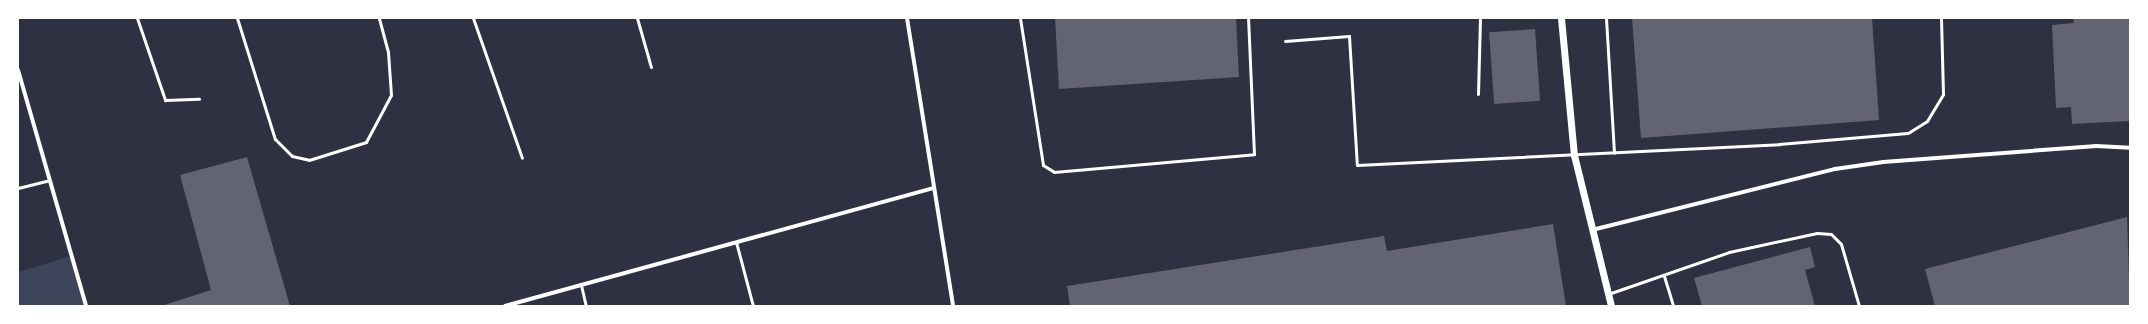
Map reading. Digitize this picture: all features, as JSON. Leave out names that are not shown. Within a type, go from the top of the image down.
[{"type":"street","points":[[906,18],[953,306]]},
{"type":"street","points":[[1561,18],[1574,155],[1611,306]]},
{"type":"street","points":[[18,70],[86,306]]},
{"type":"street","points":[[1592,230],[1835,169],[1882,162],[2096,146],[2130,148]]},
{"type":"street","points":[[505,306],[934,188]]},
{"type":"lane","points":[[137,18],[165,100],[174,102],[199,99]]},
{"type":"lane","points":[[237,18],[275,139],[292,156],[309,160],[366,142],[391,95],[388,52],[379,18]]},
{"type":"lane","points":[[473,18],[522,158]]},
{"type":"lane","points":[[637,18],[651,66]]},
{"type":"lane","points":[[1020,18],[1043,166],[1054,172],[1254,154],[1248,18]]},
{"type":"lane","points":[[1478,94],[1480,18]]},
{"type":"lane","points":[[1606,18],[1614,153]]},
{"type":"lane","points":[[1285,40],[1349,36],[1357,164],[1614,153],[1908,133],[1928,121],[1943,94],[1941,18]]},
{"type":"lane","points":[[18,188],[49,180]]},
{"type":"lane","points":[[1608,294],[1664,276],[1673,269],[1729,252],[1817,233],[1831,234],[1841,244],[1849,266],[1859,306]]},
{"type":"lane","points":[[736,242],[753,306]]},
{"type":"lane","points":[[1664,276],[1673,306]]},
{"type":"lane","points":[[581,285],[586,306]]},
{"type":"shaded area","points":[[71,256],[86,306],[18,306],[18,272]]},
{"type":"building","points":[[1055,18],[1236,18],[1239,77],[1059,89]]},
{"type":"building","points":[[1632,18],[1872,18],[1879,120],[1641,138]]},
{"type":"building","points":[[2073,18],[2130,18],[2130,121],[2072,124],[2071,107],[2056,108],[2052,25],[2074,23]]},
{"type":"building","points":[[1535,29],[1540,101],[1494,104],[1489,32]]},
{"type":"building","points":[[247,157],[290,306],[161,306],[211,290],[180,175]]},
{"type":"building","points":[[2127,217],[2130,306],[1935,306],[1925,269]]},
{"type":"building","points":[[1553,224],[1566,306],[1070,306],[1067,286],[1384,236],[1387,251]]},
{"type":"building","points":[[1810,247],[1815,267],[1805,270],[1815,306],[1702,306],[1694,278]]}]
